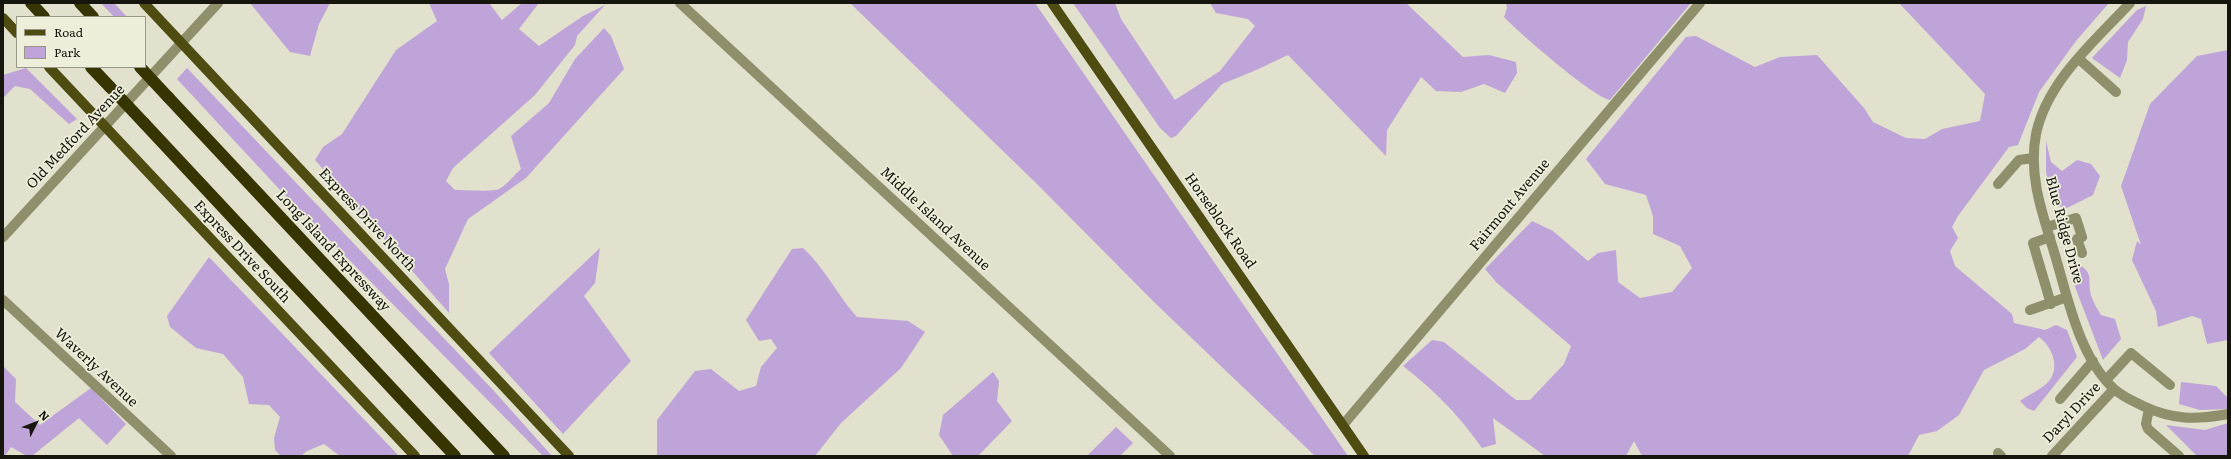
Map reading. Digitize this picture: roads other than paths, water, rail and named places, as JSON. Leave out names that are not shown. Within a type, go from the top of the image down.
[{"type":"highway","points":[[31,3],[43,16]]},
{"type":"highway","points":[[80,3],[92,16]]},
{"type":"highway","points":[[92,68],[455,456]]},
{"type":"highway","name":"Long Island Expressway","points":[[141,68],[504,456]]},
{"type":"main road","name":"Express Drive North","points":[[144,3],[569,456]]},
{"type":"main road","name":"Horseblock Road","points":[[1052,3],[1364,456]]},
{"type":"main road","points":[[3,18],[16,32]]},
{"type":"main road","name":"Express Drive South","points":[[50,68],[415,456]]},
{"type":"street","name":"Old Medford Avenue","points":[[3,237],[218,3]]},
{"type":"street","name":"Middle Island Avenue","points":[[680,3],[1170,456]]},
{"type":"street","name":"Fairmont Avenue","points":[[1343,425],[1700,3]]},
{"type":"street","name":"Blue Ridge Drive","points":[[2130,3],[2059,82],[2045,107],[2037,134],[2033,158],[2034,182],[2067,297],[2084,343],[2093,361],[2106,380],[2123,396],[2149,409],[2186,419],[2228,414]]},
{"type":"street","points":[[2079,59],[2116,92]]},
{"type":"street","points":[[1998,184],[2018,160],[2033,158]]},
{"type":"street","points":[[2051,304],[2033,243],[2048,232],[2076,218],[2082,237],[2077,238],[2082,253]]},
{"type":"street","points":[[2030,310],[2051,304],[2067,297]]},
{"type":"street","name":"Waverly Avenue","points":[[3,300],[171,456]]},
{"type":"street","points":[[2106,380],[2131,353],[2170,385]]},
{"type":"street","points":[[2060,399],[2093,361]]},
{"type":"street","name":"Daryl Drive","points":[[2052,456],[2114,389]]},
{"type":"street","points":[[2149,409],[2146,424],[2148,429],[2179,456]]}]
